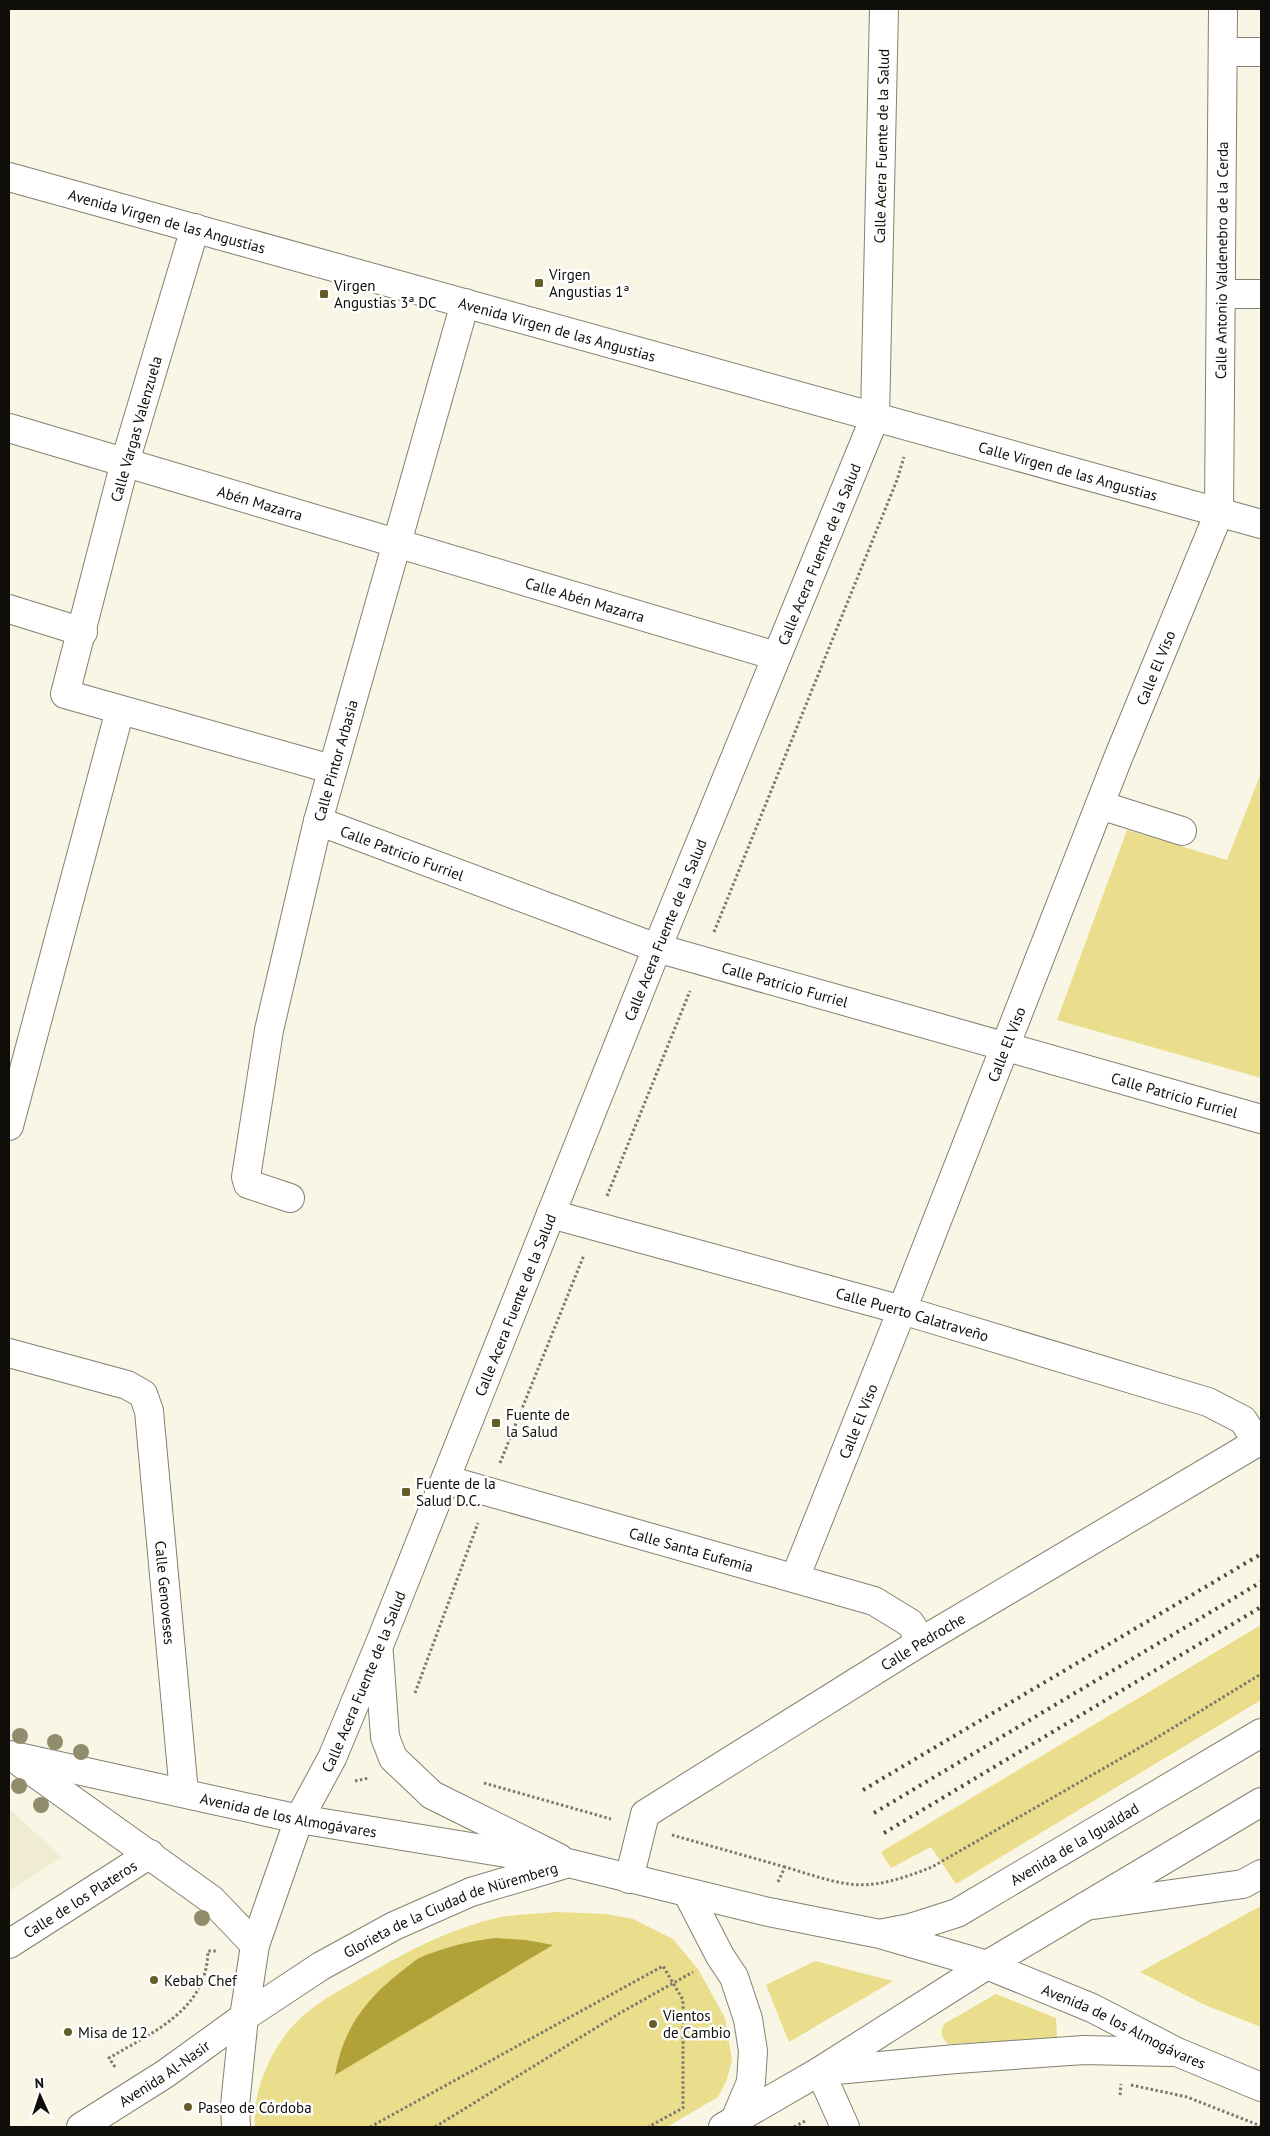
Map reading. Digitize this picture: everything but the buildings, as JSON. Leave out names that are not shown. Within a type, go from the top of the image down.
[{"type":"street","name":"Calle Acera Fuente de la Salud","points":[[244,2017],[255,1945],[300,1819],[332,1758],[447,1480],[657,948],[875,417],[884,9]]},
{"type":"street","name":"Calle Antonio Valdenebro de la Cerda","points":[[1219,513],[1223,9]]},
{"type":"street","points":[[1223,52],[1261,52]]},
{"type":"street","name":"Avenida Virgen de las Angustias","points":[[9,178],[875,417]]},
{"type":"street","name":"Calle Vargas Valenzuela","points":[[83,632],[125,462],[195,228]]},
{"type":"street","points":[[1220,294],[1261,294]]},
{"type":"street","name":"Calle Pintor Arbasia","points":[[290,1198],[248,1184],[246,1177],[269,1030],[331,769],[465,303]]},
{"type":"street","name":"Calle Virgen de las Angustias","points":[[875,417],[1261,524]]},
{"type":"street","points":[[9,428],[125,462]]},
{"type":"street","name":"Abén Mazarra","points":[[125,462],[396,542]]},
{"type":"street","name":"Calle El Viso","points":[[795,1578],[1100,805],[1219,513]]},
{"type":"street","name":"Calle Abén Mazarra","points":[[396,542],[776,656]]},
{"type":"street","points":[[9,609],[83,632],[66,694],[331,769]]},
{"type":"street","points":[[9,1126],[120,710]]},
{"type":"street","points":[[1100,805],[1182,831]]},
{"type":"street","name":"Calle Patricio Furriel","points":[[318,821],[657,948],[1261,1120]]},
{"type":"street","name":"Calle Puerto Calatraveño","points":[[552,1214],[902,1310],[1208,1402],[1243,1420],[1259,1441]]},
{"type":"street","name":"Calle Genoveses","points":[[9,1353],[126,1385],[143,1394],[149,1411],[184,1793]]},
{"type":"street","name":"Calle Pedroche","points":[[629,1879],[645,1814],[922,1641],[1259,1441]]},
{"type":"street","name":"Calle Santa Eufemia","points":[[447,1480],[874,1601],[910,1623],[922,1641]]},
{"type":"street","points":[[378,1648],[384,1737],[393,1758],[432,1795],[568,1863]]},
{"type":"street","name":"Avenida de la Igualdad","points":[[880,1934],[910,1928],[957,1913],[1261,1733]]},
{"type":"street","name":"Avenida de los Almogávares","points":[[10,1756],[300,1819],[568,1863]]},
{"type":"street","name":"Avenida de los Almogávares","points":[[10,1756],[212,1900],[255,1945]]},
{"type":"street","points":[[729,2124],[820,2071],[987,1964],[1261,1802]]},
{"type":"street","name":"Calle de los Plateros","points":[[9,1944],[150,1854]]},
{"type":"street","name":"Glorieta de la Ciudad de Nüremberg","points":[[244,2017],[322,1966],[394,1926],[471,1892],[568,1863],[688,1894]]},
{"type":"street","points":[[1086,1906],[1243,1884],[1261,1874]]},
{"type":"street","points":[[688,1894],[720,1956],[734,1977],[748,2019],[753,2051],[751,2082],[729,2124]]},
{"type":"street","name":"Avenida de la Igualdad","points":[[688,1894],[880,1934],[987,1964]]},
{"type":"street","name":"Avenida de los Almogávares","points":[[987,1964],[1092,2008],[1177,2052],[1261,2087]]},
{"type":"street","points":[[236,2127],[235,2105],[244,2017]]},
{"type":"street","name":"Avenida Al-Nasir","points":[[81,2127],[165,2074],[244,2017]]},
{"type":"street","points":[[820,2071],[1084,2050],[1177,2052]]},
{"type":"street","points":[[820,2071],[845,2127]]},
{"type":"path","points":[[412,1700],[489,1492],[897,480],[913,428]]},
{"type":"path","points":[[370,2127],[663,1966],[683,2000],[683,2108],[648,2127]]},
{"type":"path","points":[[1112,2082],[1186,2097],[1261,2126]]},
{"type":"path","points":[[1120,2095],[1121,2083]]},
{"type":"path","points":[[794,2127],[807,2120]]},
{"type":"shaded area","points":[[1261,773],[1261,1078],[1057,1020],[1127,830],[1227,860]]},
{"type":"shaded area","points":[[1261,1625],[1261,1700],[956,1884],[931,1847],[891,1868],[881,1852]]},
{"type":"shaded area","points":[[9,1809],[62,1857],[9,1891]]},
{"type":"shaded area","points":[[1261,1906],[1261,2027],[1205,2005],[1140,1972]]},
{"type":"shaded area","points":[[557,1912],[606,1914],[633,1919],[673,1939],[698,1969],[725,2018],[732,2060],[727,2079],[718,2097],[667,2127],[255,2127],[256,2101],[259,2088],[275,2050],[297,2021],[322,2001],[391,1961],[456,1930],[501,1917]]},
{"type":"shaded area","points":[[496,1938],[526,1940],[553,1945],[335,2075],[343,2045],[356,2018],[386,1985],[419,1958],[457,1945]]},
{"type":"shaded area","points":[[815,1961],[893,1981],[789,2042],[766,1985]]},
{"type":"shaded area","points":[[996,1994],[1056,2018],[1057,2038],[948,2044],[942,2035],[944,2024]]},
{"type":"railway","points":[[863,1790],[1261,1554]]},
{"type":"railway","points":[[874,1813],[1261,1582]]},
{"type":"railway","points":[[884,1833],[1261,1607]]},
{"type":"place","name":"Virgen Angustias 1ª","points":[[539,283]]},
{"type":"place","name":"Virgen Angustias 3ª DC","points":[[324,294]]},
{"type":"place","name":"Fuente de la Salud","points":[[496,1423]]},
{"type":"place","name":"Fuente de la Salud D.C.","points":[[406,1492]]},
{"type":"place","name":"Kebab Chef","points":[[154,1980]]},
{"type":"place","name":"Vientos de Cambio","points":[[653,2024]]},
{"type":"place","name":"Misa de 12","points":[[68,2032]]},
{"type":"place","name":"Paseo de Córdoba","points":[[188,2107]]}]
